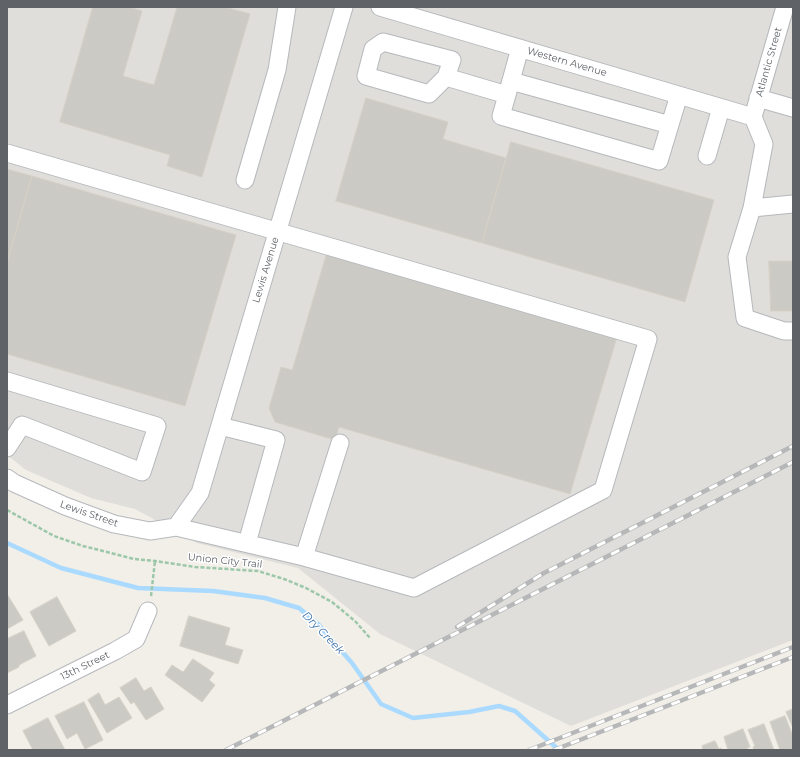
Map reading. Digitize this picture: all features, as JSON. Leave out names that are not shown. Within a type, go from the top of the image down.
[{"type":"street","points":[[245,180],[277,70],[287,7]]},
{"type":"street","name":"Lewis Avenue","points":[[176,527],[200,493],[344,7]]},
{"type":"street","name":"Western Avenue","points":[[380,7],[753,117]]},
{"type":"street","name":"Atlantic Street","points":[[753,117],[785,7]]},
{"type":"street","points":[[383,42],[452,60],[446,77],[429,94],[366,76],[373,49],[383,42]]},
{"type":"street","points":[[520,48],[501,116],[659,161],[678,95]]},
{"type":"street","points":[[446,77],[509,88],[670,124]]},
{"type":"street","points":[[758,98],[793,108]]},
{"type":"street","points":[[708,156],[722,108]]},
{"type":"street","points":[[753,117],[764,144],[752,208],[737,257],[745,318],[784,331],[793,331]]},
{"type":"street","points":[[7,153],[648,339],[603,490],[414,588],[304,557],[176,527]]},
{"type":"street","points":[[752,208],[793,204]]},
{"type":"street","points":[[7,381],[157,426],[142,472],[22,425],[7,448]]},
{"type":"street","points":[[220,426],[276,440],[247,543]]},
{"type":"street","points":[[304,557],[340,443]]},
{"type":"street","name":"Lewis Street","points":[[7,478],[14,483],[65,506],[114,524],[150,531],[176,527]]},
{"type":"street","name":"13th Street","points":[[7,705],[136,639],[149,604]]},
{"type":"path","name":"Union City Trail","points":[[7,510],[54,536],[83,546],[134,559],[195,567],[258,571],[284,579],[306,588],[332,602],[355,621],[370,638]]},
{"type":"path","points":[[149,604],[155,561]]},
{"type":"shaded area","points":[[7,7],[793,7],[793,640],[571,726],[380,634],[298,568],[197,543],[135,509],[91,498],[26,470],[7,455]]},
{"type":"building","points":[[93,7],[129,7],[142,11],[123,76],[154,85],[177,7],[225,7],[250,14],[202,177],[167,166],[170,155],[60,122]]},
{"type":"building","points":[[366,98],[448,122],[443,139],[506,158],[482,243],[336,201]]},
{"type":"building","points":[[511,142],[714,200],[685,302],[482,243]]},
{"type":"building","points":[[7,169],[32,176],[7,263]]},
{"type":"building","points":[[32,176],[236,235],[185,406],[7,354],[7,263]]},
{"type":"building","points":[[327,253],[617,337],[570,494],[339,427],[335,440],[275,422],[269,408],[281,367],[292,370]]},
{"type":"building","points":[[769,261],[793,261],[793,311],[771,311]]},
{"type":"building","points":[[7,594],[23,620],[7,629]]},
{"type":"building","points":[[57,597],[76,631],[49,646],[30,612]]},
{"type":"building","points":[[189,616],[230,628],[225,645],[243,650],[238,664],[180,646]]},
{"type":"building","points":[[24,631],[36,656],[7,673],[7,639]]},
{"type":"building","points":[[193,659],[214,673],[209,680],[215,685],[202,702],[165,675],[172,665],[183,672]]},
{"type":"building","points":[[136,678],[144,691],[151,687],[164,709],[146,720],[134,702],[131,704],[120,688]]},
{"type":"building","points":[[99,693],[105,705],[119,697],[132,718],[107,733],[88,700]]},
{"type":"building","points":[[84,702],[103,740],[85,749],[77,733],[67,739],[55,716]]},
{"type":"building","points":[[793,709],[793,728],[786,712]]},
{"type":"building","points":[[785,716],[793,736],[793,750],[780,750],[770,722]]},
{"type":"building","points":[[48,718],[65,750],[33,750],[23,731]]},
{"type":"building","points":[[764,724],[774,750],[754,750],[753,747],[755,746],[748,730]]},
{"type":"building","points":[[743,729],[750,747],[747,748],[748,750],[728,750],[724,737]]},
{"type":"building","points":[[715,741],[719,749],[721,748],[722,750],[703,750],[702,746]]},
{"type":"waterway","name":"Dry Creek","points":[[7,543],[61,568],[138,588],[213,591],[265,598],[299,608],[318,624],[352,663],[381,704],[413,718],[469,712],[499,706],[515,711],[559,750]]},
{"type":"railway","points":[[457,627],[544,573],[793,446]]},
{"type":"railway","points":[[226,750],[793,462]]},
{"type":"railway","points":[[529,750],[793,647]]},
{"type":"railway","points":[[554,750],[793,657]]}]
